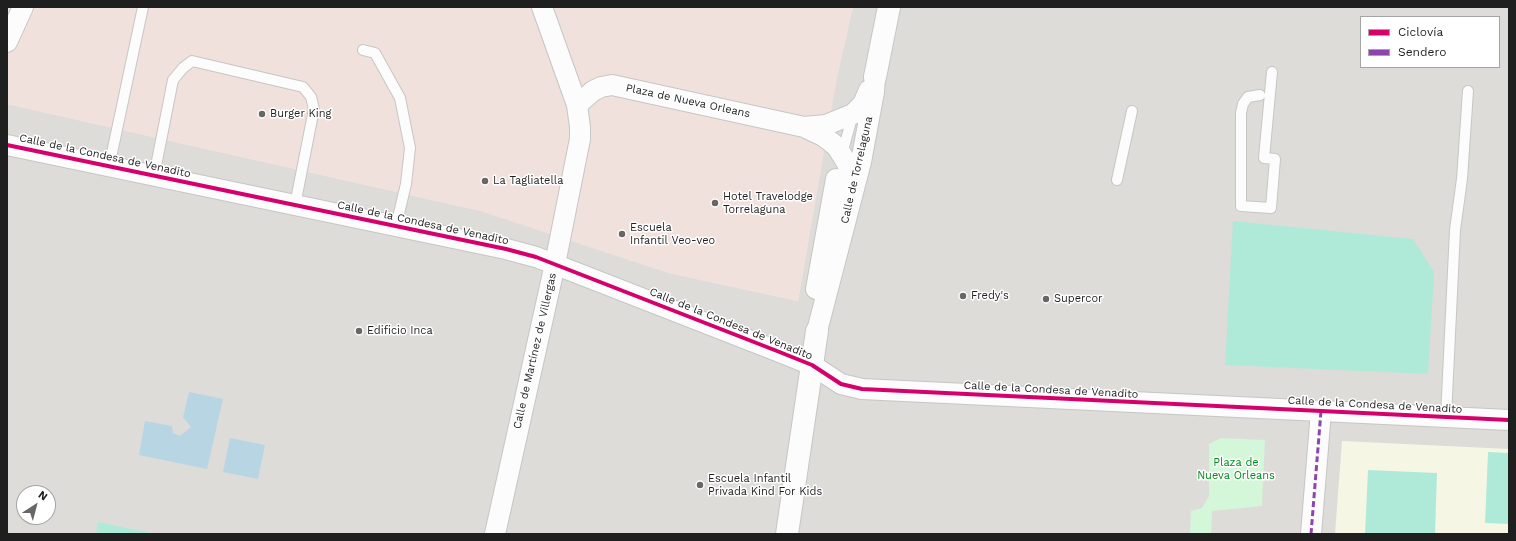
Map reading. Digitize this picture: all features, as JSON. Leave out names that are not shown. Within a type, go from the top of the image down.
[{"type":"street","points":[[7,42],[23,7]]},
{"type":"street","name":"Calle de Martínez de Villergas","points":[[494,534],[555,264],[580,139],[577,105],[542,7]]},
{"type":"street","name":"Calle de Torrelaguna","points":[[787,534],[817,331],[869,122],[875,76],[889,7]]},
{"type":"street","name":"Plaza de Nueva Orleans","points":[[804,127],[826,125],[853,114],[863,104],[875,76]]},
{"type":"street","name":"Plaza de Nueva Orleans","points":[[577,105],[601,87],[612,86],[804,127],[823,136],[842,154],[848,165],[849,172],[844,203],[847,215]]},
{"type":"street","name":"Calle de la Condesa de Venadito","points":[[7,145],[506,249],[555,264],[812,365],[841,384],[862,389],[1509,420]]},
{"type":"street","name":"Calle de Torrelaguna","points":[[817,331],[814,297],[829,212],[842,154]]},
{"type":"street","name":"Calle de la Condesa de Venadito","points":[[1311,534],[1321,411]]},
{"type":"lane","points":[[109,167],[143,7]]},
{"type":"lane","points":[[363,50],[375,53],[400,98],[410,148],[406,184],[396,226]]},
{"type":"lane","points":[[154,176],[174,80],[183,68],[192,61],[303,87],[311,97],[314,110],[295,205]]},
{"type":"lane","points":[[1260,94],[1248,97],[1243,104],[1241,113],[1241,206],[1271,208],[1276,159],[1264,158],[1272,72]]},
{"type":"lane","points":[[1446,417],[1455,230],[1462,179],[1468,91]]},
{"type":"lane","points":[[1118,180],[1132,111]]},
{"type":"lane","points":[[842,154],[853,114]]},
{"type":"shaded area","points":[[7,7],[853,7],[837,78],[798,301],[669,273],[481,211],[7,104]]},
{"type":"shaded area","points":[[853,7],[1509,7],[1509,534],[7,534],[7,104],[481,211],[669,273],[798,301],[834,88]]},
{"type":"shaded area","points":[[1342,441],[1509,449],[1509,534],[1335,534]]},
{"type":"green space","points":[[1233,221],[1413,239],[1434,272],[1428,374],[1225,365]]},
{"type":"green space","name":"Plaza de Nueva Orleans","points":[[1221,438],[1265,440],[1262,506],[1212,511],[1211,534],[1190,534],[1191,511],[1202,508],[1209,496],[1209,444]]},
{"type":"green space","points":[[1488,452],[1509,453],[1509,524],[1485,523]]},
{"type":"green space","points":[[1368,470],[1437,473],[1435,534],[1365,534]]},
{"type":"green space","points":[[98,522],[155,534],[96,534]]},
{"type":"water","points":[[189,392],[223,399],[207,469],[139,455],[145,421],[172,426],[173,433],[180,436],[191,427],[183,417]]},
{"type":"water","points":[[230,438],[265,445],[258,479],[223,472]]},
{"type":"marked path","points":[[1311,534],[1321,411]]},
{"type":"cycle path","points":[[7,145],[506,249],[536,257],[812,365],[841,384],[862,389],[1509,420]]},
{"type":"place","name":"Burger King","points":[[262,114]]},
{"type":"place","name":"La Tagliatella","points":[[485,181]]},
{"type":"place","name":"Hotel Travelodge Torrelaguna","points":[[715,203]]},
{"type":"place","name":"Escuela Infantil Veo-veo","points":[[622,234]]},
{"type":"place","name":"Fredy's","points":[[963,296]]},
{"type":"place","name":"Supercor","points":[[1046,299]]},
{"type":"place","name":"Edificio Inca","points":[[359,331]]},
{"type":"place","name":"Escuela Infantil Privada Kind For Kids","points":[[700,485]]}]
